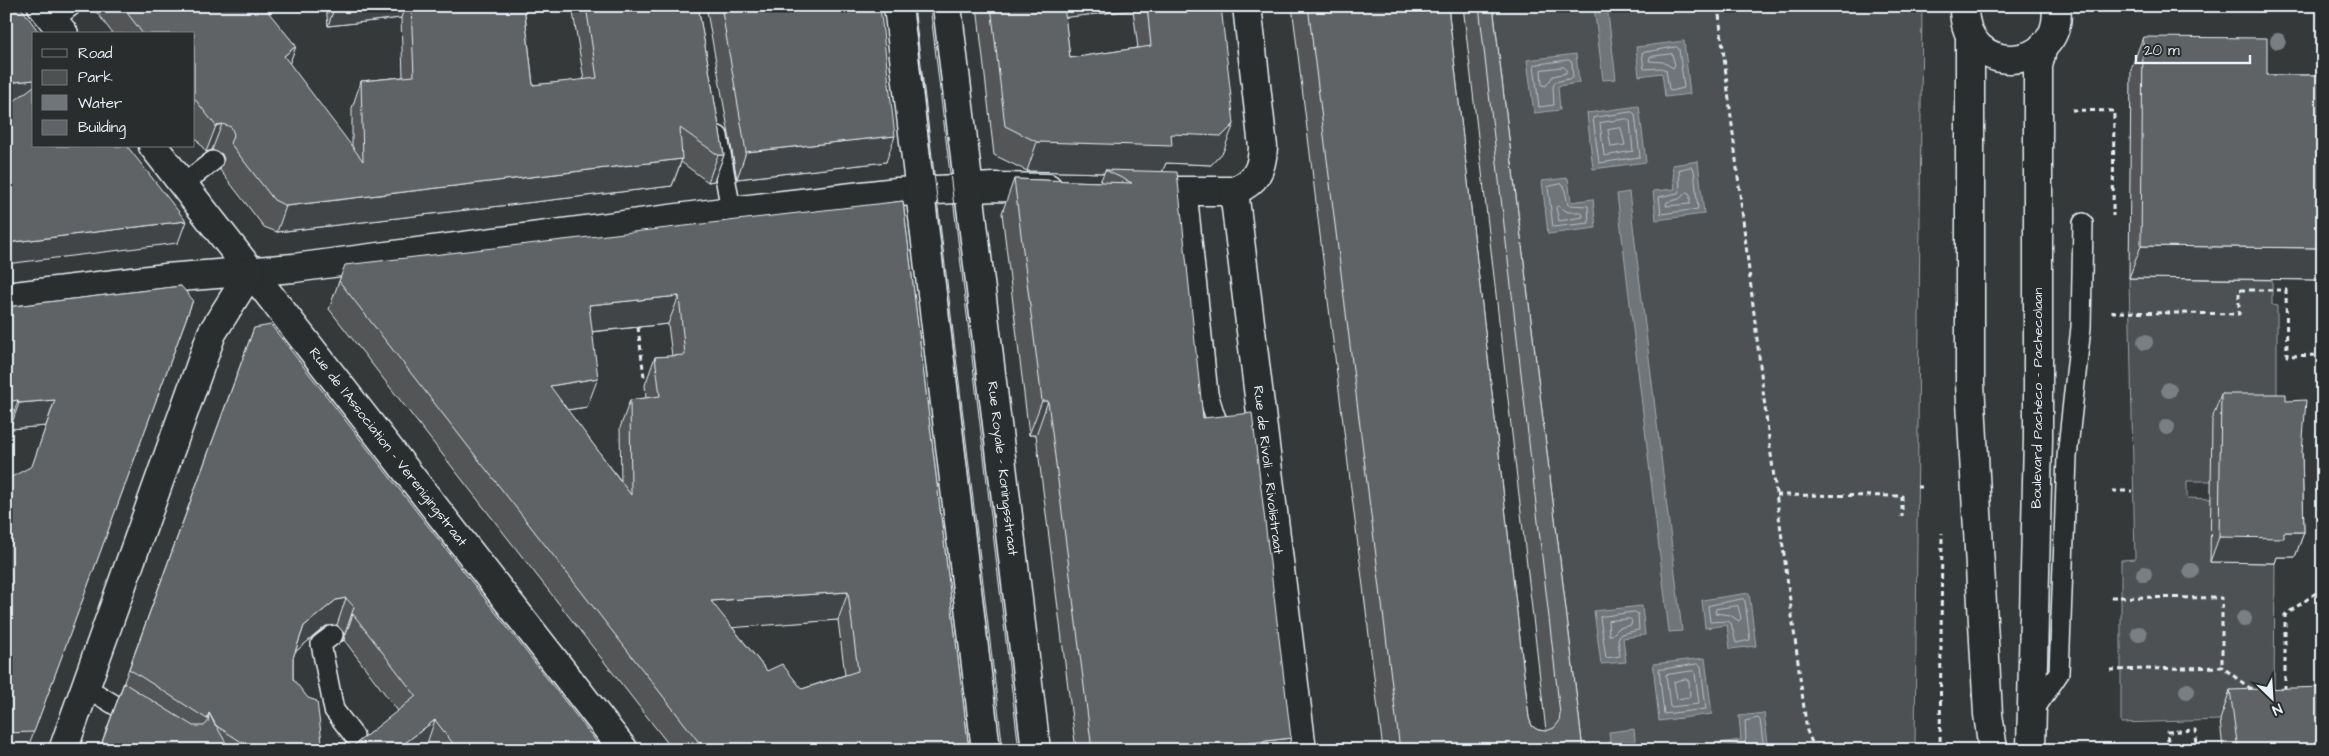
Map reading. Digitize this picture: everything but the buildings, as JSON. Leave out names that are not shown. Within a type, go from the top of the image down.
[{"type":"street","points":[[898,6],[986,750]]},
{"type":"street","name":"Rue Royale - Koningsstraat","points":[[946,6],[970,188],[1036,750]]},
{"type":"street","points":[[1120,190],[1234,191],[1253,179],[1262,165],[1263,147],[1247,6]]},
{"type":"street","points":[[1964,6],[1964,19],[1970,36],[1970,383],[1988,714],[1993,750]]},
{"type":"street","points":[[1970,36],[1990,56],[2004,60],[2025,57],[2043,46],[2056,25],[2056,6]]},
{"type":"street","name":"Boulevard Pachéco - Pachecolaan","points":[[2031,750],[2030,716],[2038,438],[2038,66],[2043,46]]},
{"type":"street","name":"Rue de l'Association - Verenigingstraat","points":[[155,148],[624,750]]},
{"type":"street","points":[[6,297],[166,278],[294,268],[731,211],[919,191],[970,188],[1072,189]]},
{"type":"street","name":"Rue de Rivoli - Rivolistraat","points":[[1234,191],[1302,750]]},
{"type":"street","points":[[63,750],[84,686],[212,334],[251,271]]},
{"type":"street","points":[[1984,750],[1988,714]]},
{"type":"lane","points":[[716,123],[731,211]]},
{"type":"lane","points":[[183,184],[213,161]]},
{"type":"lane","points":[[1187,192],[1208,394],[1215,416],[1225,437]]},
{"type":"lane","points":[[2030,716],[2059,673],[2067,457],[2081,327],[2083,223]]},
{"type":"lane","points":[[333,635],[321,644],[334,710],[354,736]]},
{"type":"lane","points":[[84,686],[154,730]]},
{"type":"path","points":[[1718,6],[1776,495],[1807,731],[1816,750]]},
{"type":"path","points":[[2064,109],[2114,111],[2113,226]]},
{"type":"path","points":[[2113,302],[2113,312],[2239,314],[2239,290],[2286,290],[2286,356],[2323,356]]},
{"type":"path","points":[[638,327],[644,377]]},
{"type":"path","points":[[1917,486],[1925,487]]},
{"type":"path","points":[[2112,491],[2132,491]]},
{"type":"path","points":[[1776,495],[1902,496],[1902,517]]},
{"type":"path","points":[[2285,699],[2285,615],[2323,588]]},
{"type":"path","points":[[2111,597],[2222,598],[2222,667]]},
{"type":"path","points":[[2110,670],[2222,667],[2257,693]]},
{"type":"path","points":[[2169,750],[2167,732],[2195,730],[2198,750]]},
{"type":"green space","points":[[1477,6],[1922,6],[1915,750],[1567,750]]},
{"type":"green space","points":[[2129,278],[2272,280],[2272,305],[2277,306],[2277,419],[2212,481],[2187,481],[2187,498],[2212,499],[2275,563],[2274,698],[2220,720],[2121,723],[2121,560],[2135,559]]},
{"type":"water","points":[[1594,6],[1607,6],[1616,79],[1603,80]]},
{"type":"water","points":[[1684,41],[1690,94],[1665,97],[1662,73],[1639,76],[1636,47]]},
{"type":"water","points":[[1576,54],[1579,83],[1558,86],[1560,110],[1534,113],[1527,60]]},
{"type":"water","points":[[1639,106],[1646,162],[1593,169],[1587,113]]},
{"type":"water","points":[[1698,161],[1704,214],[1656,220],[1653,191],[1675,189],[1672,165]]},
{"type":"water","points":[[1568,178],[1571,202],[1593,199],[1596,228],[1548,234],[1542,181]]},
{"type":"water","points":[[1629,192],[1682,631],[1669,632],[1617,194]]},
{"type":"water","points":[[1749,593],[1756,646],[1730,649],[1727,625],[1705,628],[1702,600]]},
{"type":"water","points":[[1642,606],[1645,635],[1623,638],[1626,662],[1601,664],[1594,611]]},
{"type":"water","points":[[1705,658],[1712,714],[1659,721],[1653,664]]},
{"type":"water","points":[[1764,713],[1769,750],[1720,750],[1719,743],[1741,740],[1739,716]]},
{"type":"water","points":[[1634,729],[1636,750],[1611,750],[1609,732]]},
{"type":"tram line","points":[[914,6],[1003,750]]},
{"type":"tram line","points":[[930,6],[1019,750]]}]
